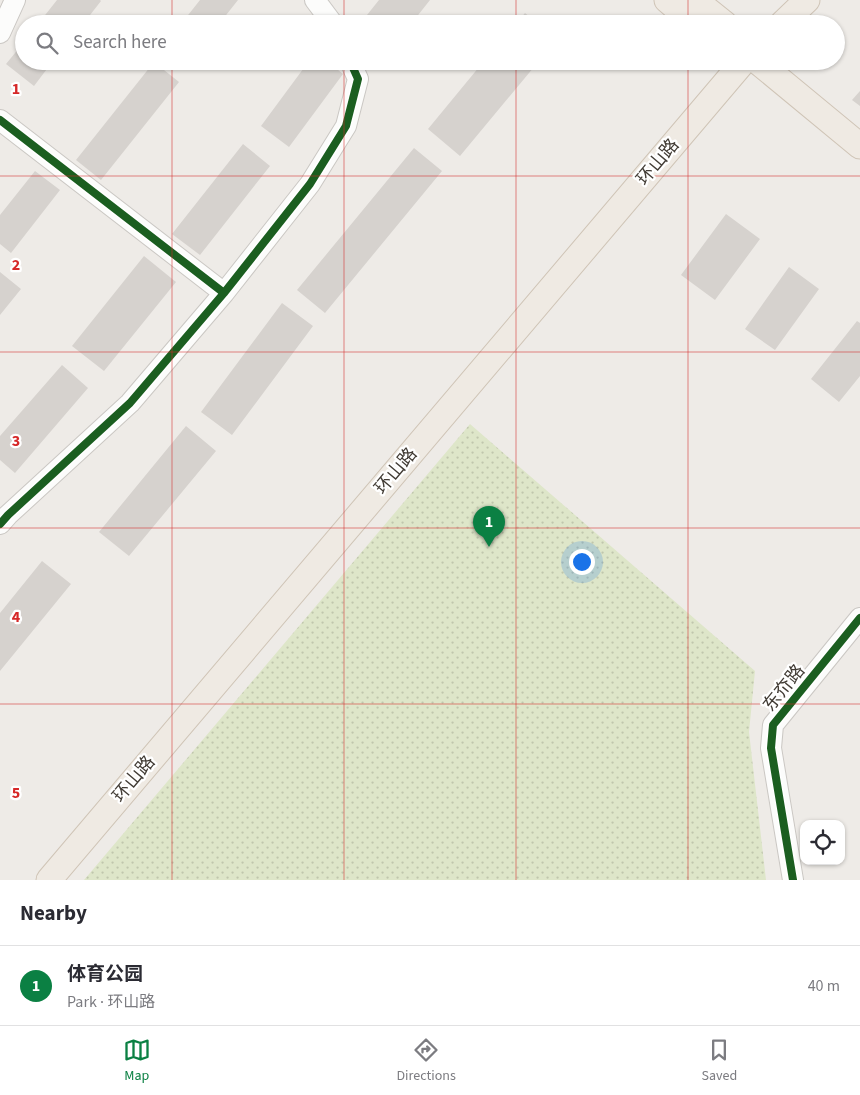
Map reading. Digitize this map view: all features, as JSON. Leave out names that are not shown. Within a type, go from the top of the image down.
[{"type":"main road","points":[[667,0],[684,15]]},
{"type":"main road","points":[[695,0],[713,15]]},
{"type":"main road","points":[[791,15],[807,0]]},
{"type":"main road","name":"环山路","points":[[49,880],[739,70]]},
{"type":"main road","points":[[757,70],[860,146]]},
{"type":"street","points":[[0,33],[15,0]]},
{"type":"street","points":[[315,0],[326,15]]},
{"type":"street","points":[[0,524],[130,403],[224,294],[310,184],[346,126],[358,79],[354,70]]},
{"type":"street","points":[[0,120],[224,294]]},
{"type":"street","name":"东夼路","points":[[793,880],[771,748],[773,725],[860,618]]},
{"type":"green space","points":[[470,424],[755,671],[749,732],[766,880],[84,880]]},
{"type":"building","points":[[57,0],[101,1],[90,15],[45,15]]},
{"type":"building","points":[[200,0],[238,0],[226,15],[188,15]]},
{"type":"building","points":[[379,0],[430,0],[418,15],[367,15]]},
{"type":"building","points":[[15,53],[15,70],[46,70],[34,86],[6,64]]},
{"type":"building","points":[[148,70],[164,70],[179,82],[101,180],[76,160]]},
{"type":"building","points":[[302,70],[338,70],[343,74],[289,147],[261,126]]},
{"type":"building","points":[[477,70],[532,70],[460,156],[428,129]]},
{"type":"building","points":[[860,91],[860,106],[852,100]]},
{"type":"building","points":[[243,144],[270,166],[200,255],[172,234]]},
{"type":"building","points":[[414,148],[442,171],[325,313],[297,290]]},
{"type":"building","points":[[35,171],[60,190],[11,253],[0,244],[0,215]]},
{"type":"building","points":[[726,214],[760,239],[715,300],[681,275]]},
{"type":"building","points":[[144,256],[176,282],[104,371],[72,346]]},
{"type":"building","points":[[789,267],[819,289],[775,350],[745,329]]},
{"type":"building","points":[[0,272],[21,289],[0,315]]},
{"type":"building","points":[[282,303],[313,326],[232,435],[201,412]]},
{"type":"building","points":[[857,321],[860,323],[860,376],[839,402],[811,379]]},
{"type":"building","points":[[62,365],[88,388],[15,473],[0,460],[0,436]]},
{"type":"building","points":[[186,426],[216,451],[129,556],[99,532]]},
{"type":"building","points":[[42,561],[71,584],[0,671],[0,613]]},
{"type":"cycle path","points":[[0,524],[130,403],[224,293],[310,184],[346,126],[358,79],[354,70]]},
{"type":"cycle path","points":[[0,120],[224,293]]},
{"type":"cycle path","points":[[793,880],[771,748],[773,725],[860,618]]},
{"type":"place","name":"体育公园","points":[[489,547]]}]
